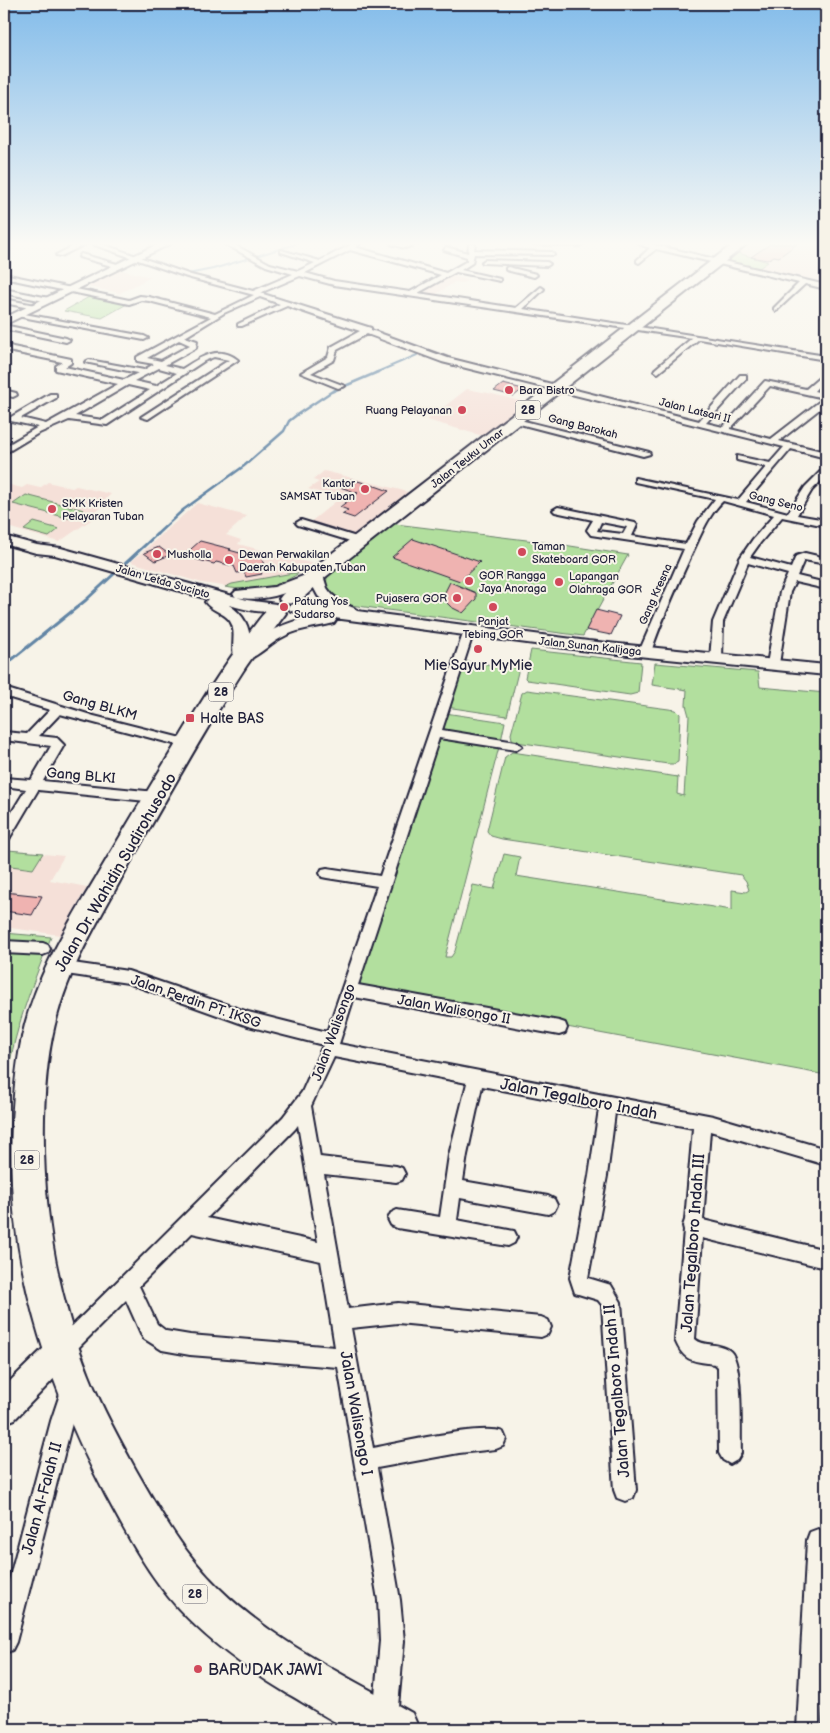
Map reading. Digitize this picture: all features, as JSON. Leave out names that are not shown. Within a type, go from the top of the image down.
[{"type":"highway","name":"Jalan Teuku Umar","points":[[283,607],[316,575],[638,325]]},
{"type":"highway","name":"Jalan Dr. Wahidin Sudirohusodo","points":[[283,607],[242,656],[156,797],[75,937],[51,958],[31,1075],[27,1173],[34,1239],[68,1368],[96,1436],[158,1547],[204,1605],[252,1644],[390,1726]]},
{"type":"main road","name":"Jalan Letda Sucipto","points":[[4,533],[44,545],[56,551]]},
{"type":"main road","name":"Jalan Letda Sucipto","points":[[4,540],[36,549],[56,551],[246,604],[283,607]]},
{"type":"main road","points":[[195,590],[260,595],[289,587],[316,575],[320,590],[336,605],[373,618]]},
{"type":"main road","points":[[195,590],[237,618],[242,628],[242,656]]},
{"type":"main road","name":"Jalan Sunan Kalijaga","points":[[283,607],[645,652],[826,670]]},
{"type":"main road","points":[[242,656],[271,636],[298,624],[322,620],[373,618]]},
{"type":"main road","points":[[4,1408],[68,1368]]},
{"type":"street","points":[[73,325],[144,338]]},
{"type":"street","points":[[183,372],[140,359],[201,325]]},
{"type":"street","name":"Jalan Latsari II","points":[[345,325],[438,358],[773,441],[826,456]]},
{"type":"street","points":[[614,325],[826,358]]},
{"type":"street","points":[[4,327],[66,340]]},
{"type":"street","points":[[341,386],[306,373],[332,357],[333,350],[366,332]]},
{"type":"street","points":[[4,451],[34,432],[47,428],[68,417],[194,344],[181,338],[182,335]]},
{"type":"street","points":[[658,371],[698,337]]},
{"type":"street","points":[[4,345],[11,349],[68,361],[59,368],[157,389]]},
{"type":"street","points":[[68,417],[104,423],[214,354],[220,354],[234,360],[145,417]]},
{"type":"street","points":[[89,362],[145,372]]},
{"type":"street","points":[[810,390],[826,374]]},
{"type":"street","points":[[725,429],[752,380]]},
{"type":"street","points":[[701,423],[752,380],[826,394]]},
{"type":"street","points":[[4,392],[14,395]]},
{"type":"street","points":[[47,428],[14,419],[53,396]]},
{"type":"street","points":[[773,441],[786,433],[826,400]]},
{"type":"street","name":"Gang Barokah","points":[[516,420],[646,454]]},
{"type":"street","points":[[740,504],[789,446]]},
{"type":"street","points":[[740,458],[772,466]]},
{"type":"street","points":[[716,659],[718,622],[744,559],[756,540],[785,516],[826,471]]},
{"type":"street","name":"Gang Seno","points":[[638,480],[785,516],[826,523]]},
{"type":"street","name":"Gang Kresna","points":[[645,652],[652,631],[690,547],[713,504],[720,499]]},
{"type":"street","points":[[558,510],[632,525],[627,538]]},
{"type":"street","name":"Gang Kresna","points":[[598,519],[592,530],[593,532],[690,547]]},
{"type":"street","points":[[301,523],[360,541]]},
{"type":"street","points":[[773,664],[784,600],[792,575],[802,556],[826,561]]},
{"type":"street","points":[[744,559],[826,586]]},
{"type":"street","name":"Jalan Walisongo","points":[[68,1368],[128,1284],[289,1123],[303,1106],[330,1044],[349,990],[468,631]]},
{"type":"street","name":"Gang BLKM","points":[[4,692],[58,709],[189,744]]},
{"type":"street","points":[[29,739],[58,709]]},
{"type":"street","points":[[434,733],[516,746]]},
{"type":"street","points":[[4,736],[53,741],[58,744],[4,836]]},
{"type":"street","name":"Gang BLKI","points":[[4,782],[156,797]]},
{"type":"street","points":[[327,873],[385,882]]},
{"type":"street","name":"Jalan Perdin PT. IKSG","points":[[4,947],[128,977],[248,1019],[330,1044]]},
{"type":"street","name":"Jalan Walisongo II","points":[[349,990],[559,1028]]},
{"type":"street","name":"Jalan Tegalboro Indah","points":[[330,1044],[476,1078],[702,1122],[744,1132],[826,1157]]},
{"type":"street","points":[[447,1227],[458,1155],[476,1078]]},
{"type":"street","name":"Jalan Tegalboro Indah II","points":[[608,1104],[595,1195],[579,1278],[582,1286],[604,1292],[611,1302],[625,1490]]},
{"type":"street","name":"Jalan Walisongo I","points":[[303,1106],[385,1573],[391,1628],[390,1726]]},
{"type":"street","name":"Jalan Tegalboro Indah III","points":[[702,1122],[692,1226],[685,1340],[687,1346],[693,1351],[720,1355],[727,1361],[729,1370],[730,1453]]},
{"type":"street","points":[[313,1164],[396,1174]]},
{"type":"street","points":[[453,1188],[548,1205]]},
{"type":"street","points":[[397,1219],[508,1237]]},
{"type":"street","points":[[189,1223],[329,1254]]},
{"type":"street","points":[[692,1226],[826,1260]]},
{"type":"street","points":[[128,1284],[150,1331],[162,1340],[190,1345],[347,1358]]},
{"type":"street","points":[[340,1319],[398,1313],[541,1327]]},
{"type":"street","name":"Jalan Al-Falah II","points":[[4,1642],[61,1421],[68,1368]]},
{"type":"street","points":[[365,1460],[459,1443],[496,1439]]},
{"type":"street","points":[[809,1729],[818,1540]]},
{"type":"shaded area","points":[[467,389],[525,402],[483,436],[427,420]]},
{"type":"shaded area","points":[[324,471],[408,492],[352,537],[308,524],[340,498],[308,489],[319,482],[313,480]]},
{"type":"shaded area","name":"SMK Kristen Pelayaran Tuban","points":[[48,482],[111,494],[103,502],[106,504],[93,514],[98,515],[59,542],[4,526],[4,490],[10,485],[22,488],[27,485],[40,488]]},
{"type":"shaded area","points":[[197,503],[247,516],[226,535],[241,540],[238,544],[314,564],[280,585],[251,590],[202,583],[131,562]]},
{"type":"shaded area","points":[[4,850],[64,856],[50,880],[87,887],[60,935],[4,927]]},
{"type":"green space","points":[[26,495],[84,510],[72,519],[13,504]]},
{"type":"green space","points":[[34,522],[59,529],[49,537],[24,530]]},
{"type":"green space","name":"GOR Rangga Jaya Anoraga","points":[[387,523],[551,543],[628,555],[583,636],[350,605],[336,599],[326,586],[327,578],[335,567]]},
{"type":"green space","points":[[299,573],[281,583],[264,588],[225,587],[232,584]]},
{"type":"green space","points":[[531,650],[641,662],[638,693],[630,695],[527,680],[525,678]]},
{"type":"green space","points":[[461,661],[519,668],[507,716],[446,707]]},
{"type":"green space","points":[[655,663],[758,672],[760,687],[826,693],[826,1075],[356,988],[437,737],[499,747],[445,957],[451,957],[455,951],[473,885],[494,889],[504,854],[520,857],[516,876],[732,910],[732,890],[746,892],[749,890],[746,881],[741,875],[502,839],[491,836],[487,831],[505,757],[512,752],[678,777],[677,794],[684,796],[689,716],[686,705],[687,690],[652,685]]},
{"type":"green space","points":[[527,690],[676,710],[680,714],[678,762],[668,764],[516,742],[512,739],[511,734],[522,693]]},
{"type":"green space","points":[[445,713],[505,722],[501,741],[439,732]]},
{"type":"green space","points":[[8,850],[43,853],[33,869],[4,865],[4,856]]},
{"type":"green space","points":[[4,933],[51,937],[15,1039],[4,1104]]},
{"type":"building","name":"Bara Bistro","points":[[503,384],[523,389],[514,396],[494,391]]},
{"type":"building","points":[[351,479],[389,491],[354,518],[342,514],[348,510],[340,507],[358,493],[340,487]]},
{"type":"building","points":[[413,539],[480,562],[460,581],[392,557]]},
{"type":"building","name":"Dewan Perwakilan Daerah Kabupaten Tuban","points":[[200,541],[247,555],[259,553],[266,569],[260,570],[262,574],[246,577],[244,572],[237,573],[234,566],[216,562],[214,564],[183,556]]},
{"type":"building","name":"Musholla","points":[[159,547],[170,555],[155,561],[144,553]]},
{"type":"building","name":"Pujasera GOR","points":[[450,582],[476,593],[476,599],[463,613],[451,607],[442,598]]},
{"type":"building","points":[[596,610],[620,616],[611,635],[586,630]]},
{"type":"building","points":[[4,892],[42,896],[32,915],[4,911]]},
{"type":"waterway","points":[[375,373],[417,355],[417,352],[412,350]]},
{"type":"waterway","points":[[156,535],[183,510],[244,466],[284,431],[289,421],[298,414],[331,392],[378,372]]},
{"type":"waterway","points":[[4,666],[86,600],[157,534]]},
{"type":"place","name":"Bara Bistro","points":[[509,390]]},
{"type":"place","name":"Ruang Pelayanan","points":[[462,410]]},
{"type":"place","name":"Kantor SAMSAT Tuban","points":[[365,489]]},
{"type":"place","name":"SMK Kristen Pelayaran Tuban","points":[[52,509]]},
{"type":"place","name":"Taman Skateboard GOR","points":[[522,552]]},
{"type":"place","name":"Musholla","points":[[157,554]]},
{"type":"place","name":"Dewan Perwakilan Daerah Kabupaten Tuban","points":[[229,560]]},
{"type":"place","name":"GOR Rangga Jaya Anoraga","points":[[469,581]]},
{"type":"place","name":"Lapangan Olahraga GOR","points":[[559,582]]},
{"type":"place","name":"Pujasera GOR","points":[[457,598]]},
{"type":"place","name":"Patung Yos Sudarso","points":[[284,607]]},
{"type":"place","name":"Panjat Tebing GOR","points":[[493,607]]},
{"type":"place","name":"Mie Sayur MyMie","points":[[478,649]]},
{"type":"place","name":"Halte BAS","points":[[190,718]]},
{"type":"place","name":"BARUDAK JAWI","points":[[198,1669]]}]
